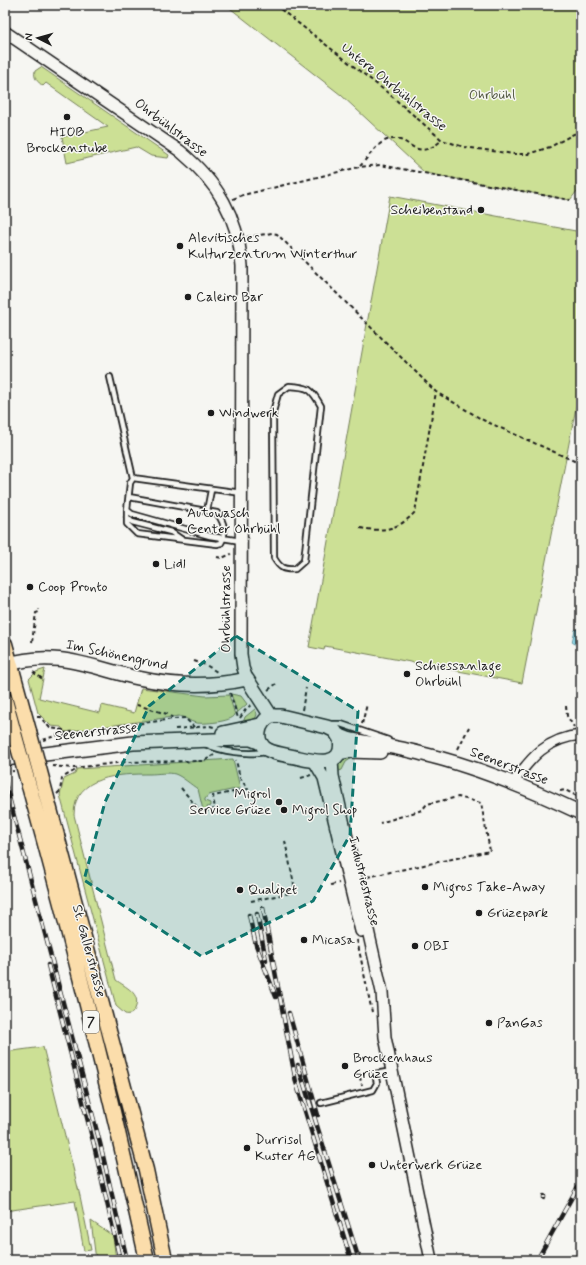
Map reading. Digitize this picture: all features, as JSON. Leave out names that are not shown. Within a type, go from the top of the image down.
[{"type":"main road","name":"St. Gallerstrasse","points":[[5,644],[8,664],[29,731],[144,1162],[165,1260]]},
{"type":"main road","name":"Im Schönengrund","points":[[8,664],[25,659],[56,658],[140,679],[169,684],[220,684],[247,679]]},
{"type":"main road","name":"Ohrbühlstrasse","points":[[247,679],[271,716]]},
{"type":"main road","name":"St. Gallerstrasse","points":[[5,700],[78,965],[128,1173],[147,1260]]},
{"type":"main road","name":"Seenerstrasse","points":[[5,759],[260,725],[271,716],[281,716],[331,728],[338,735],[348,739],[423,754],[461,764],[513,783],[581,813]]},
{"type":"main road","points":[[260,725],[258,734],[261,743]]},
{"type":"main road","name":"Seenerstrasse","points":[[193,733],[246,739],[261,743],[272,752],[314,767],[349,751],[423,754]]},
{"type":"main road","points":[[335,757],[341,744],[338,735]]},
{"type":"street","name":"Ohrbühlstrasse","points":[[5,32],[180,151],[205,174],[225,202],[238,239],[242,266],[241,654],[243,668],[247,679]]},
{"type":"street","points":[[513,783],[527,764],[545,746],[580,735]]},
{"type":"street","name":"Industriestrasse","points":[[335,757],[333,776],[382,992],[382,1010],[392,1070],[432,1260]]},
{"type":"street","name":"Industriestrasse","points":[[314,767],[324,778],[375,994],[382,1010]]},
{"type":"lane","points":[[110,377],[133,478],[130,483],[127,524],[137,534],[217,544],[221,543],[224,539],[223,521],[217,513],[129,497]]},
{"type":"lane","points":[[289,386],[304,387],[312,391],[320,406],[304,561],[295,569],[286,570],[279,567],[274,558],[273,412],[278,394],[289,386]]},
{"type":"lane","points":[[133,478],[211,490],[242,493]]},
{"type":"lane","points":[[208,511],[211,490]]},
{"type":"lane","points":[[127,510],[132,514],[147,519],[224,539],[242,541]]},
{"type":"lane","points":[[127,517],[132,522],[171,532],[182,540]]},
{"type":"lane","name":"Seenerstrasse","points":[[320,725],[341,724],[423,754]]},
{"type":"lane","name":"Seenerstrasse","points":[[193,733],[218,750],[258,754],[272,752]]},
{"type":"lane","points":[[320,1103],[373,1090],[377,1083],[376,1074],[392,1070]]},
{"type":"path","name":"Untere Ohrbühlstrasse","points":[[275,5],[388,93],[442,140],[464,147],[514,154],[528,154],[550,147],[581,130]]},
{"type":"path","points":[[359,167],[386,140],[394,139],[421,150],[428,150],[442,140]]},
{"type":"path","points":[[225,202],[243,195],[359,167],[380,165],[570,200]]},
{"type":"path","points":[[238,239],[253,235],[272,233],[277,234],[436,392],[483,420],[581,464]]},
{"type":"path","points":[[360,528],[384,531],[394,528],[410,518],[415,512],[436,392]]},
{"type":"path","points":[[217,557],[222,558],[234,552],[234,560]]},
{"type":"path","points":[[32,642],[36,613],[39,612],[39,609]]},
{"type":"path","points":[[194,661],[206,665],[220,675]]},
{"type":"path","points":[[33,672],[44,680]]},
{"type":"path","points":[[264,684],[268,690],[276,684]]},
{"type":"path","points":[[302,711],[306,688]]},
{"type":"path","points":[[230,692],[239,721],[241,714],[251,706]]},
{"type":"path","points":[[362,725],[367,704]]},
{"type":"path","points":[[137,705],[167,714],[174,719]]},
{"type":"path","points":[[566,706],[567,716],[580,735]]},
{"type":"path","points":[[36,716],[40,718],[48,727],[62,729],[65,741]]},
{"type":"path","points":[[43,740],[64,733],[185,718],[193,733],[210,726]]},
{"type":"path","points":[[458,750],[469,727]]},
{"type":"path","points":[[51,766],[74,768],[125,762],[204,761],[214,755]]},
{"type":"path","points":[[181,788],[201,812],[215,809],[213,796],[248,789],[240,778],[235,756]]},
{"type":"path","points":[[301,778],[314,767]]},
{"type":"path","points":[[56,795],[60,791],[62,778],[74,771],[74,768]]},
{"type":"path","points":[[5,772],[20,770]]},
{"type":"path","points":[[565,790],[581,798]]},
{"type":"path","points":[[363,877],[490,851],[481,803],[458,797],[427,804],[422,810],[380,823]]},
{"type":"path","points":[[285,841],[296,889]]},
{"type":"path","points":[[331,885],[340,882]]},
{"type":"path","points":[[251,901],[290,893]]},
{"type":"path","points":[[358,1070],[364,1092]]},
{"type":"highlighted area","points":[[236,636],[358,711],[350,835],[313,901],[201,956],[84,880],[105,802],[149,706]]},
{"type":"green space","name":"Ohrbühl","points":[[226,5],[581,5],[581,192],[577,191],[570,200],[425,173],[341,95]]},
{"type":"green space","points":[[41,67],[169,155],[168,158],[151,156],[136,147],[67,163],[62,137],[108,127],[46,83],[43,86],[39,83],[35,78],[35,71]]},
{"type":"green space","points":[[390,196],[581,232],[581,382],[522,683],[325,646],[324,650],[309,647]]},
{"type":"green space","points":[[45,669],[39,698],[100,713],[102,705],[134,713],[141,688],[205,696],[229,695],[235,715],[223,721],[211,723],[196,723],[179,716],[65,732],[61,727],[51,726],[38,713],[29,679],[36,672]]},
{"type":"green space","points":[[231,694],[241,696],[247,704],[237,713]]},
{"type":"green space","points":[[255,709],[257,714],[255,720],[242,726],[245,717]]},
{"type":"green space","points":[[355,756],[346,762],[342,770],[336,772],[338,765],[342,760]]},
{"type":"green space","points":[[233,759],[240,788],[208,795],[205,801],[210,803],[210,806],[207,807],[208,809],[203,810],[198,789],[178,775],[169,773],[113,776],[90,784],[82,792],[76,802],[74,815],[116,980],[132,991],[137,1003],[131,1014],[125,1014],[116,1006],[60,795],[64,779],[75,774],[77,769]]},
{"type":"green space","points":[[43,1047],[80,1196],[91,1250],[84,1251],[75,1201],[5,1211],[5,1052]]},
{"type":"green space","points":[[91,1221],[113,1236],[116,1260],[96,1260]]},
{"type":"water","points":[[581,628],[581,648],[572,642],[575,630]]},
{"type":"railway","points":[[5,782],[100,1143],[127,1260]]},
{"type":"railway","points":[[263,908],[296,1082],[351,1260]]},
{"type":"railway","points":[[257,914],[266,960]]},
{"type":"railway","points":[[249,915],[256,945],[276,997]]},
{"type":"railway","points":[[48,965],[94,1145],[120,1260]]},
{"type":"railway","points":[[289,1013],[318,1115]]},
{"type":"railway","points":[[298,1065],[359,1260]]},
{"type":"railway","points":[[537,1260],[581,1181]]},
{"type":"place","name":"HIOB Brockenstube","points":[[67,117]]},
{"type":"place","name":"Scheibenstand","points":[[481,210]]},
{"type":"place","name":"Alevitisches Kulturzentrum Winterthur","points":[[180,246]]},
{"type":"place","name":"Caleiro Bar","points":[[188,297]]},
{"type":"place","name":"Windwerk","points":[[211,413]]},
{"type":"place","name":"Autowasch Center Ohrbühl","points":[[179,521]]},
{"type":"place","name":"Lidl","points":[[156,564]]},
{"type":"place","name":"Coop Pronto","points":[[30,587]]},
{"type":"place","name":"Schiessanlage Ohrbühl","points":[[407,674]]},
{"type":"place","name":"Migrol Service Grüze","points":[[279,802]]},
{"type":"place","name":"Migrol Shop","points":[[284,810]]},
{"type":"place","name":"Migros Take-Away","points":[[425,887]]},
{"type":"place","name":"Qualipet","points":[[240,890]]},
{"type":"place","name":"Grüzepark","points":[[479,913]]},
{"type":"place","name":"Micasa","points":[[304,940]]},
{"type":"place","name":"OBI","points":[[415,946]]},
{"type":"place","name":"PanGas","points":[[489,1023]]},
{"type":"place","name":"Brockenhaus Grüze","points":[[345,1066]]},
{"type":"place","name":"Durrisol Kuster AG","points":[[247,1148]]},
{"type":"place","name":"Unterwerk Grüze","points":[[372,1165]]}]
